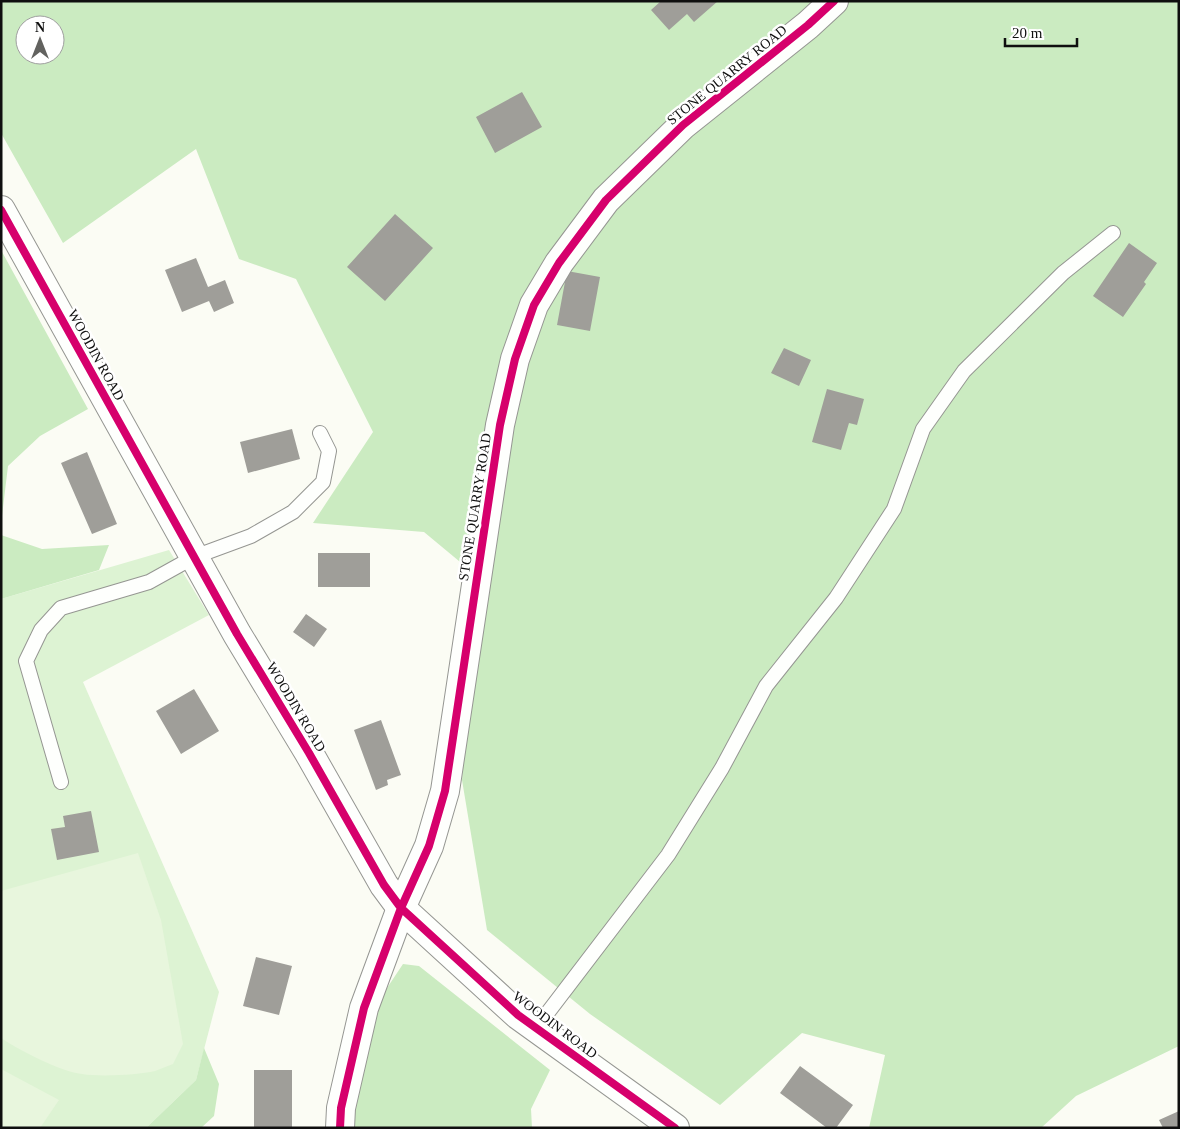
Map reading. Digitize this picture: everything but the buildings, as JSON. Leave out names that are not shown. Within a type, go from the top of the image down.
[{"type":"street","name":"STONE QUARRY ROAD","points":[[340,1128],[341,1108],[364,1008],[401,908],[429,846],[445,791],[500,425],[515,359],[534,305],[559,263],[606,200],[683,125],[808,25],[834,1]]},
{"type":"street","name":"WOODIN ROAD","points":[[1,210],[237,634],[309,753],[384,885],[401,908],[518,1015],[675,1128]]},
{"type":"lane","points":[[536,1028],[668,855],[722,768],[766,686],[841,590],[894,510],[923,429],[964,371],[1063,273],[1113,233]]},
{"type":"lane","points":[[61,782],[26,661],[41,630],[61,608],[149,582],[194,556],[250,536],[293,512],[323,482],[329,451],[320,433]]},
{"type":"green space","points":[[1,1],[1179,1],[1179,1046],[1076,1096],[1041,1128],[869,1128],[885,1055],[802,1033],[720,1105],[590,1014],[487,930],[462,780],[477,576],[424,532],[313,523],[373,432],[296,279],[239,259],[196,149],[63,243],[1,133]]},
{"type":"green space","points":[[1,250],[88,409],[40,436],[8,466],[1,524]]},
{"type":"green space","points":[[1,535],[42,549],[109,545],[99,570],[1,599]]},
{"type":"green space","points":[[169,550],[209,615],[83,682],[219,992],[196,1080],[146,1128],[1,1128],[1,599]]},
{"type":"green space","points":[[138,853],[161,920],[183,1044],[173,1064],[155,1071],[139,1074],[82,1074],[52,1065],[1,1038],[1,891]]},
{"type":"green space","points":[[403,964],[419,966],[550,1070],[531,1109],[532,1128],[352,1128],[364,1045],[385,991]]},
{"type":"green space","points":[[204,1048],[219,1084],[214,1116],[201,1128],[146,1128],[196,1080]]},
{"type":"green space","points":[[1,1069],[59,1100],[40,1128],[1,1128]]},
{"type":"cycle path","points":[[340,1128],[341,1108],[364,1008],[401,908],[429,846],[445,791],[500,425],[515,359],[534,305],[559,263],[606,200],[683,125],[808,25],[834,1]]},
{"type":"cycle path","points":[[1,210],[237,634],[309,753],[384,885],[401,908],[518,1015],[675,1128]]}]
